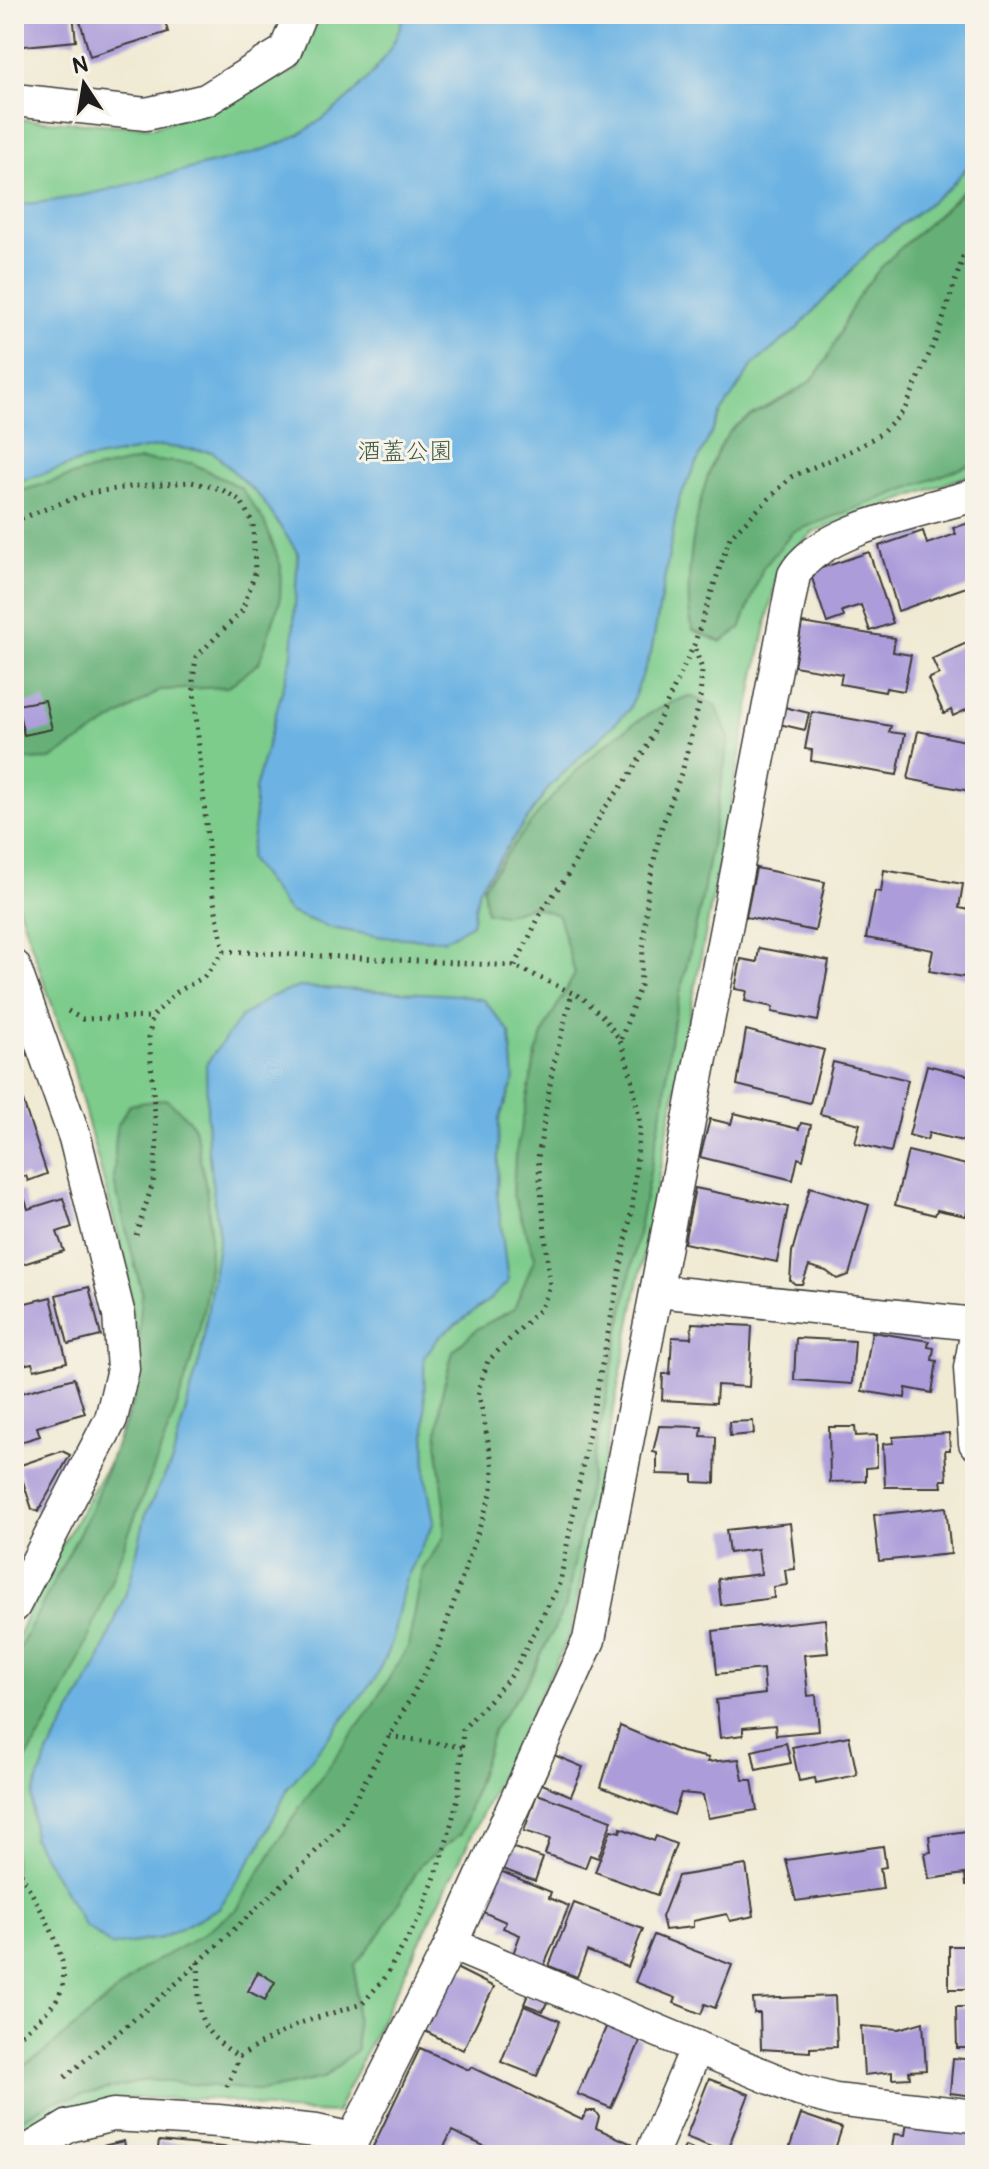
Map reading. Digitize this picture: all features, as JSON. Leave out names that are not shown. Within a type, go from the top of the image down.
[{"type":"street","points":[[14,100],[146,114],[206,100],[264,67],[285,51],[300,14]]},
{"type":"street","points":[[21,2155],[69,2126],[97,2118],[218,2121],[317,2131],[349,2147],[451,1944],[589,1640],[794,575],[801,560],[829,541],[975,495]]},
{"type":"street","points":[[14,1606],[21,1574],[111,1419],[123,1369],[119,1315],[75,1138],[17,974]]},
{"type":"street","points":[[657,1291],[975,1324]]},
{"type":"street","points":[[973,1359],[975,1443]]},
{"type":"street","points":[[451,1944],[815,2095],[975,2116]]},
{"type":"street","points":[[651,2155],[697,2047]]},
{"type":"path","points":[[515,966],[543,909],[567,876],[604,809],[641,757],[694,645],[730,537],[791,477],[868,441],[904,411],[939,332],[963,257],[975,246]]},
{"type":"path","points":[[14,521],[88,493],[191,482],[221,489],[241,501],[253,524],[255,573],[242,611],[196,657],[193,680],[212,891],[224,951],[204,977],[175,993],[152,1017],[149,1037],[157,1144],[153,1183],[135,1240],[105,1260]]},
{"type":"path","points":[[620,1040],[640,986],[648,889],[660,832],[683,768],[700,700],[702,669],[694,645]]},
{"type":"path","points":[[218,2121],[239,2057],[300,2023],[362,2004],[384,1979],[421,1915],[443,1855],[458,1798],[463,1729],[512,1675],[560,1582],[639,1165],[640,1125],[632,1078],[620,1040],[604,1018],[583,998],[515,966],[224,951]]},
{"type":"path","points":[[17,974],[82,1019],[152,1017]]},
{"type":"path","points":[[65,2077],[198,1962],[303,1865],[342,1823],[438,1648],[492,1491],[493,1467],[478,1390],[488,1361],[541,1308],[550,1287],[538,1158],[553,1067],[572,993]]},
{"type":"path","points":[[389,1736],[462,1747]]},
{"type":"path","points":[[14,1859],[58,1945],[65,1977],[58,1998],[14,2041]]},
{"type":"path","points":[[198,1962],[202,2022],[208,2037],[239,2057]]},
{"type":"green space","name":"酒蓋公園","points":[[319,14],[975,14],[975,473],[813,532],[779,565],[571,1632],[336,2113],[285,2111],[219,2099],[133,2098],[58,2111],[14,2137],[14,1645],[45,1575],[110,1460],[131,1401],[135,1341],[127,1268],[71,1060],[14,894],[14,119],[153,127],[203,111],[298,69]]},
{"type":"green space","points":[[975,178],[975,463],[793,532],[763,568],[740,629],[721,642],[693,630],[689,610],[691,555],[703,493],[723,443],[743,421],[812,379],[827,359],[853,305],[872,278]]},
{"type":"green space","points":[[140,460],[192,463],[241,488],[264,521],[281,566],[280,601],[259,663],[228,687],[161,690],[51,759],[24,760],[14,752],[14,493]]},
{"type":"green space","points":[[689,696],[716,705],[729,739],[701,904],[671,1033],[665,1095],[566,1605],[528,1681],[494,1729],[461,1834],[422,1863],[382,1931],[355,1965],[357,2049],[324,2078],[262,2091],[148,2080],[51,2102],[14,2123],[14,2070],[40,2056],[145,1967],[200,1936],[238,1908],[297,1811],[371,1708],[408,1647],[423,1569],[444,1537],[445,1506],[437,1442],[442,1393],[453,1351],[478,1328],[514,1309],[535,1257],[513,1195],[515,1157],[536,1054],[547,1024],[575,974],[558,915],[532,906],[503,915],[486,912],[483,887],[547,802],[572,775],[627,728]]},
{"type":"green space","points":[[166,1099],[194,1127],[209,1208],[210,1257],[194,1353],[91,1632],[49,1721],[14,1778],[14,1659],[90,1512],[134,1400],[142,1293],[114,1181],[116,1128],[129,1105]]},
{"type":"water","points":[[403,14],[975,14],[975,158],[950,187],[875,245],[797,329],[753,365],[721,413],[679,499],[651,653],[629,710],[550,786],[479,888],[472,924],[444,940],[383,937],[331,928],[289,912],[249,859],[255,822],[255,789],[292,655],[298,553],[261,498],[213,452],[161,446],[86,460],[14,483],[14,205],[59,200],[127,185],[252,153],[295,137],[338,107],[367,79],[391,48]]},
{"type":"water","points":[[299,987],[459,995],[484,1000],[510,1033],[514,1080],[499,1120],[497,1193],[508,1282],[440,1336],[424,1357],[426,1477],[434,1522],[405,1581],[392,1642],[375,1679],[288,1788],[260,1846],[219,1908],[162,1938],[112,1946],[84,1925],[33,1838],[32,1797],[48,1754],[98,1663],[129,1585],[146,1513],[172,1461],[201,1354],[219,1237],[208,1149],[206,1064],[241,1017],[270,997]]},
{"type":"building","points":[[14,14],[73,14],[76,41],[14,47]]},
{"type":"building","points":[[78,14],[163,14],[168,32],[90,56]]},
{"type":"building","points":[[975,521],[975,584],[898,611],[879,546],[923,531],[927,544],[956,534],[953,528]]},
{"type":"building","points":[[869,552],[893,623],[870,631],[861,605],[842,611],[844,617],[827,623],[810,572]]},
{"type":"building","points":[[802,623],[895,638],[893,652],[911,655],[904,691],[886,688],[885,692],[840,684],[842,674],[794,666]]},
{"type":"building","points":[[975,639],[975,706],[953,716],[951,710],[944,714],[928,679],[939,674],[932,659]]},
{"type":"building","points":[[45,700],[52,729],[24,735],[17,705]]},
{"type":"building","points":[[784,707],[809,713],[805,730],[779,724]]},
{"type":"building","points":[[812,712],[891,726],[889,732],[905,734],[897,775],[811,761],[812,750],[805,749]]},
{"type":"building","points":[[918,731],[975,743],[975,792],[908,779]]},
{"type":"building","points":[[756,868],[825,882],[815,931],[746,917]]},
{"type":"building","points":[[884,870],[963,884],[959,908],[975,911],[975,979],[929,971],[933,950],[866,938],[875,891],[881,892]]},
{"type":"building","points":[[759,948],[829,961],[818,1021],[772,1012],[773,1007],[745,1001],[747,991],[735,989],[741,959],[757,962]]},
{"type":"building","points":[[746,1030],[824,1050],[810,1103],[737,1085]]},
{"type":"building","points":[[833,1062],[908,1080],[891,1152],[855,1143],[860,1124],[820,1114]]},
{"type":"building","points":[[927,1065],[975,1077],[975,1131],[971,1143],[929,1133],[927,1140],[909,1135]]},
{"type":"building","points":[[21,1095],[47,1174],[28,1181],[26,1176],[14,1179],[14,1097]]},
{"type":"building","points":[[734,1113],[799,1129],[801,1123],[811,1125],[803,1160],[798,1158],[793,1180],[700,1157],[710,1119],[731,1124]]},
{"type":"building","points":[[908,1151],[975,1167],[975,1203],[970,1201],[966,1216],[937,1210],[935,1215],[895,1205]]},
{"type":"building","points":[[810,1187],[869,1205],[849,1275],[837,1279],[826,1271],[809,1266],[802,1284],[795,1284],[790,1280],[792,1252]]},
{"type":"building","points":[[695,1188],[788,1207],[777,1262],[684,1243]]},
{"type":"building","points":[[22,1191],[28,1209],[63,1198],[72,1227],[57,1232],[64,1251],[14,1267],[14,1193]]},
{"type":"building","points":[[89,1287],[101,1336],[68,1344],[56,1295]]},
{"type":"building","points":[[51,1297],[67,1362],[34,1370],[32,1363],[18,1366],[14,1331],[23,1328],[17,1305]]},
{"type":"building","points":[[692,1323],[752,1326],[749,1387],[717,1385],[716,1403],[662,1400],[663,1374],[670,1374],[672,1337],[691,1338]]},
{"type":"building","points":[[872,1332],[929,1341],[928,1347],[934,1348],[932,1360],[937,1361],[932,1393],[906,1388],[905,1398],[862,1391]]},
{"type":"building","points":[[796,1338],[855,1341],[852,1384],[794,1380]]},
{"type":"building","points":[[74,1378],[85,1413],[37,1427],[40,1436],[14,1444],[14,1395]]},
{"type":"building","points":[[753,1421],[754,1434],[730,1436],[729,1422]]},
{"type":"building","points":[[659,1426],[702,1427],[701,1436],[716,1437],[715,1483],[693,1482],[693,1475],[657,1474],[657,1453],[653,1452]]},
{"type":"building","points":[[829,1427],[855,1427],[856,1436],[877,1435],[877,1467],[866,1468],[866,1481],[830,1482]]},
{"type":"building","points":[[949,1433],[950,1450],[945,1450],[947,1480],[941,1480],[942,1487],[885,1487],[883,1444],[893,1443],[893,1437]]},
{"type":"building","points":[[62,1451],[70,1455],[38,1512],[32,1509],[18,1466]]},
{"type":"building","points":[[946,1507],[951,1554],[879,1561],[874,1515]]},
{"type":"building","points":[[790,1523],[795,1569],[785,1570],[787,1585],[773,1587],[774,1598],[721,1605],[718,1579],[761,1574],[758,1549],[729,1553],[726,1530]]},
{"type":"building","points":[[825,1619],[828,1653],[804,1655],[808,1696],[816,1695],[819,1731],[776,1735],[775,1725],[743,1728],[743,1735],[720,1738],[716,1700],[765,1694],[763,1669],[717,1674],[713,1631]]},
{"type":"building","points":[[620,1726],[682,1752],[709,1758],[707,1762],[739,1759],[743,1780],[752,1780],[757,1810],[708,1818],[703,1795],[681,1793],[674,1815],[601,1787]]},
{"type":"building","points":[[849,1736],[857,1775],[816,1783],[815,1778],[799,1781],[792,1747]]},
{"type":"building","points":[[786,1743],[791,1763],[756,1770],[752,1751]]},
{"type":"building","points":[[554,1755],[583,1767],[571,1796],[542,1784]]},
{"type":"building","points":[[537,1794],[612,1820],[598,1858],[590,1855],[585,1868],[545,1854],[550,1839],[524,1831]]},
{"type":"building","points":[[621,1828],[654,1841],[656,1836],[676,1844],[657,1895],[595,1872],[611,1830],[620,1832]]},
{"type":"building","points":[[975,1830],[975,1884],[966,1885],[965,1874],[929,1879],[925,1853],[931,1852],[929,1836]]},
{"type":"building","points":[[508,1846],[543,1858],[535,1881],[500,1868]]},
{"type":"building","points":[[883,1846],[886,1867],[880,1868],[883,1889],[796,1901],[786,1860]]},
{"type":"building","points":[[746,1865],[754,1916],[730,1921],[727,1914],[693,1921],[693,1927],[665,1930],[662,1917],[678,1876]]},
{"type":"building","points":[[500,1871],[551,1892],[549,1898],[569,1906],[544,1966],[513,1954],[520,1935],[503,1928],[506,1922],[483,1912]]},
{"type":"building","points":[[574,1903],[643,1929],[628,1967],[587,1951],[577,1977],[549,1966]]},
{"type":"building","points":[[654,1935],[732,1965],[715,2008],[705,2004],[701,2014],[674,2003],[676,1998],[635,1982]]},
{"type":"building","points":[[949,1946],[975,1946],[975,1989],[949,1989]]},
{"type":"building","points":[[456,1968],[494,1987],[463,2050],[425,2031]]},
{"type":"building","points":[[258,1972],[275,1982],[265,2000],[248,1991]]},
{"type":"building","points":[[529,1992],[548,2000],[543,2011],[524,2004]]},
{"type":"building","points":[[835,1996],[837,2047],[810,2048],[810,2052],[761,2049],[760,2013],[754,2013],[753,1999]]},
{"type":"building","points":[[524,2006],[560,2021],[537,2076],[501,2062]]},
{"type":"building","points":[[956,2007],[975,2007],[975,2048],[957,2048]]},
{"type":"building","points":[[923,2022],[926,2070],[909,2071],[910,2078],[892,2079],[892,2072],[864,2075],[861,2026],[899,2029]]},
{"type":"building","points":[[607,2025],[641,2039],[611,2108],[577,2094]]},
{"type":"building","points":[[420,2048],[469,2070],[471,2067],[582,2120],[587,2111],[595,2111],[599,2117],[596,2128],[632,2144],[626,2155],[503,2155],[452,2131],[440,2155],[369,2155]]},
{"type":"building","points":[[953,2058],[975,2060],[975,2096],[950,2093]]},
{"type":"building","points":[[709,2079],[749,2094],[726,2153],[686,2137]]},
{"type":"building","points":[[801,2114],[842,2128],[833,2155],[787,2155]]},
{"type":"building","points":[[907,2122],[975,2131],[975,2155],[891,2155],[894,2134],[905,2135]]},
{"type":"building","points":[[124,2141],[127,2155],[94,2155],[99,2153],[98,2147]]},
{"type":"building","points":[[159,2141],[242,2149],[241,2155],[157,2155]]},
{"type":"building","points":[[685,2146],[707,2155],[681,2155]]}]
